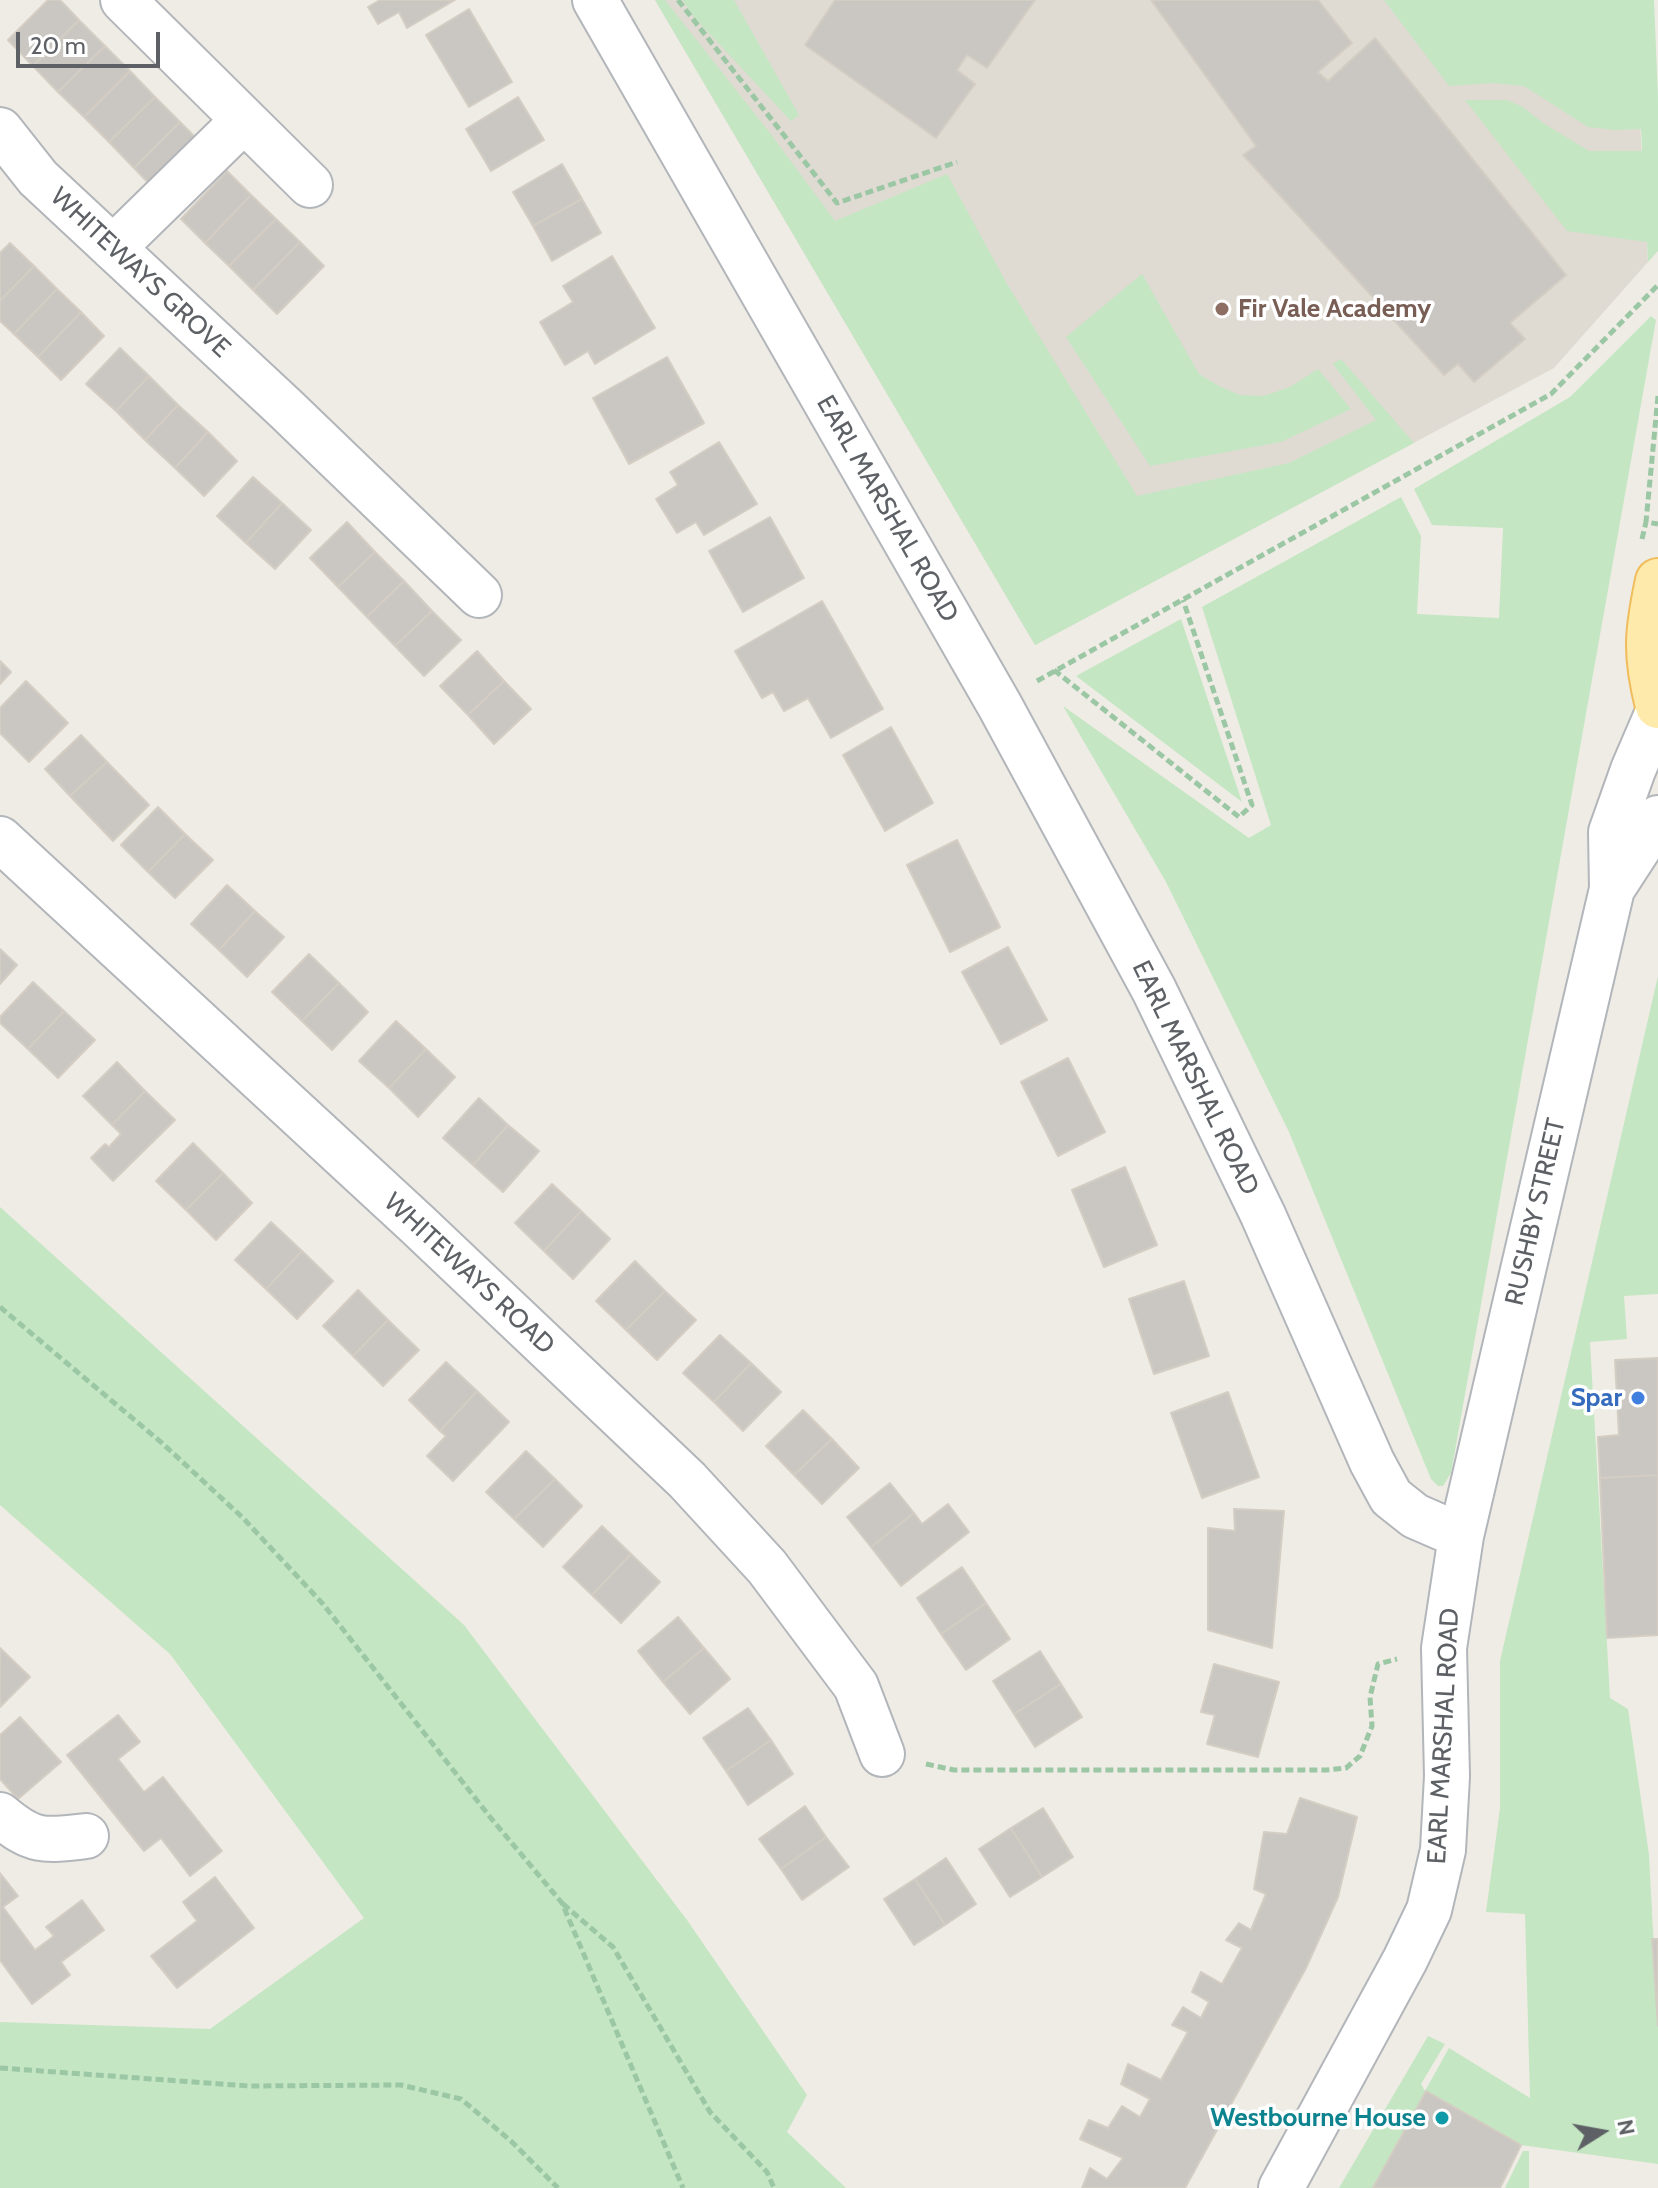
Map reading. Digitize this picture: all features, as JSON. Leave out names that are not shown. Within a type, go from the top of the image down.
[{"type":"main road","points":[[1658,581],[1647,629],[1650,674],[1658,706]]},
{"type":"street","points":[[123,0],[310,185]]},
{"type":"street","name":"EARL MARSHAL ROAD","points":[[595,0],[1000,706],[1154,990],[1263,1215],[1372,1462],[1391,1497],[1415,1516],[1461,1536],[1444,1648],[1447,1776],[1443,1850],[1429,1910],[1281,2188]]},
{"type":"street","points":[[113,248],[244,120]]},
{"type":"street","name":"WHITEWAYS GROVE","points":[[0,130],[38,178],[286,409],[479,595]]},
{"type":"street","name":"RUSHBY STREET","points":[[1461,1536],[1612,889],[1611,832],[1658,712]]},
{"type":"street","name":"RUSHBY STREET","points":[[1612,889],[1658,818]]},
{"type":"street","name":"WHITEWAYS ROAD","points":[[0,839],[417,1224],[687,1480],[767,1567],[856,1686],[882,1754]]},
{"type":"street","points":[[0,1815],[23,1834],[51,1840],[86,1836]]},
{"type":"path","points":[[678,0],[837,203],[957,162]]},
{"type":"path","points":[[1183,600],[1252,805],[1239,817],[1054,670],[1551,394],[1658,285]]},
{"type":"path","points":[[1658,396],[1646,522],[1658,524]]},
{"type":"path","points":[[0,1307],[162,1443],[243,1518],[323,1604],[490,1817],[562,1903],[613,1947],[710,2112],[767,2172],[774,2188]]},
{"type":"path","points":[[882,1754],[954,1770],[1346,1768],[1360,1756],[1372,1726],[1370,1697],[1378,1664],[1444,1648]]},
{"type":"path","points":[[562,1903],[683,2188]]},
{"type":"path","points":[[0,2068],[249,2086],[401,2085],[461,2099],[511,2141],[558,2188]]},
{"type":"shaded area","name":"Fir Vale Academy","points":[[655,0],[1633,0],[1648,262],[1554,368],[1035,645]]},
{"type":"green space","points":[[655,0],[665,0],[835,221],[947,174],[1006,282],[1137,496],[1289,463],[1376,420],[1333,364],[1341,359],[1414,443],[1035,645]]},
{"type":"green space","points":[[683,0],[734,0],[799,115],[791,121],[694,17]]},
{"type":"green space","points":[[1384,0],[1654,0],[1658,98],[1658,251],[1648,262],[1647,242],[1567,231],[1465,100],[1507,100],[1523,107],[1589,151],[1642,151],[1641,129],[1588,127],[1524,86],[1493,83],[1449,86]]},
{"type":"green space","points":[[1142,274],[1199,374],[1240,395],[1263,396],[1290,387],[1318,369],[1351,409],[1281,442],[1150,466],[1066,337]]},
{"type":"green space","points":[[1651,316],[1656,320],[1451,1473],[1443,1486],[1438,1486],[1431,1479],[1289,1132],[1166,882],[1063,706],[1249,838],[1271,825],[1202,607],[1401,497],[1421,536],[1417,614],[1499,618],[1503,528],[1432,525],[1414,489],[1570,397]]},
{"type":"green space","points":[[1181,619],[1242,802],[1076,676]]},
{"type":"green space","points":[[1658,976],[1658,1294],[1624,1296],[1627,1339],[1590,1342],[1610,1698],[1628,1709],[1649,1855],[1658,2026],[1658,2164],[1521,2145],[1426,2092],[1373,2188],[1339,2188],[1428,2036],[1445,2044],[1421,2084],[1425,2091],[1449,2048],[1530,2098],[1525,1914],[1486,1912],[1500,1808],[1500,1661]]},
{"type":"green space","points":[[0,1207],[464,1625],[687,1920],[807,2095],[787,2132],[846,2188],[0,2188],[0,2022],[210,2029],[364,1918],[170,1654],[0,1505]]},
{"type":"green space","points":[[1523,2151],[1529,2151],[1529,2188],[1505,2188]]},
{"type":"building","points":[[48,0],[60,0],[79,20],[33,66],[8,40]]},
{"type":"building","points":[[380,0],[455,0],[407,28],[399,12],[378,24],[368,7]]},
{"type":"building","points":[[835,0],[1035,0],[987,68],[967,55],[957,70],[975,84],[936,138],[805,45]]},
{"type":"building","points":[[1151,0],[1318,0],[1352,43],[1318,72],[1328,81],[1375,38],[1566,275],[1510,323],[1525,339],[1474,382],[1458,364],[1444,375],[1243,155],[1256,146]]},
{"type":"building","points":[[469,9],[512,82],[469,107],[426,35]]},
{"type":"building","points":[[79,20],[105,46],[58,92],[33,66]]},
{"type":"building","points":[[105,46],[130,71],[84,117],[58,92]]},
{"type":"building","points":[[130,71],[155,97],[109,142],[84,117]]},
{"type":"building","points":[[155,97],[180,122],[134,168],[109,142]]},
{"type":"building","points":[[518,97],[544,140],[491,171],[466,129]]},
{"type":"building","points":[[180,122],[206,148],[159,194],[134,168]]},
{"type":"building","points":[[562,164],[582,199],[533,226],[513,192]]},
{"type":"building","points":[[227,171],[251,195],[205,243],[181,219]]},
{"type":"building","points":[[251,195],[276,219],[229,266],[205,243]]},
{"type":"building","points":[[582,199],[601,233],[552,261],[533,226]]},
{"type":"building","points":[[276,219],[300,242],[253,290],[229,266]]},
{"type":"building","points":[[300,242],[324,266],[277,314],[253,290]]},
{"type":"building","points":[[10,243],[34,266],[0,301],[0,253]]},
{"type":"building","points":[[612,256],[655,328],[595,364],[588,351],[565,365],[540,322],[573,302],[563,286]]},
{"type":"building","points":[[34,266],[57,289],[14,334],[0,321],[0,301]]},
{"type":"building","points":[[57,289],[81,312],[38,357],[14,334]]},
{"type":"building","points":[[81,312],[104,336],[61,380],[38,357]]},
{"type":"building","points":[[120,348],[149,376],[116,411],[86,384]]},
{"type":"building","points":[[667,357],[704,423],[629,464],[593,398]]},
{"type":"building","points":[[149,376],[178,405],[145,440],[116,411]]},
{"type":"building","points":[[178,405],[208,432],[175,468],[145,440]]},
{"type":"building","points":[[208,432],[237,461],[204,496],[175,468]]},
{"type":"building","points":[[719,442],[757,504],[704,535],[696,522],[677,533],[656,499],[678,485],[670,472]]},
{"type":"building","points":[[253,477],[282,503],[246,543],[217,516]]},
{"type":"building","points":[[282,503],[311,530],[275,569],[246,543]]},
{"type":"building","points":[[770,517],[804,578],[743,612],[709,551]]},
{"type":"building","points":[[347,522],[375,552],[338,587],[310,558]]},
{"type":"building","points":[[375,552],[404,581],[367,617],[338,587]]},
{"type":"building","points":[[404,581],[432,611],[395,646],[367,617]]},
{"type":"building","points":[[822,601],[883,709],[831,738],[808,698],[784,711],[773,692],[762,698],[735,651]]},
{"type":"building","points":[[432,611],[461,640],[424,676],[395,646]]},
{"type":"building","points":[[477,651],[504,681],[468,715],[440,686]]},
{"type":"building","points":[[0,661],[11,672],[0,684]]},
{"type":"building","points":[[26,681],[68,723],[29,762],[0,733],[0,708]]},
{"type":"building","points":[[504,681],[531,709],[494,744],[468,715]]},
{"type":"building","points":[[891,727],[933,803],[885,831],[843,755]]},
{"type":"building","points":[[81,735],[107,762],[70,796],[45,769]]},
{"type":"building","points":[[107,762],[149,805],[113,841],[70,796]]},
{"type":"building","points":[[158,807],[185,834],[148,872],[121,845]]},
{"type":"building","points":[[185,834],[213,860],[175,898],[148,872]]},
{"type":"building","points":[[957,840],[1000,927],[950,952],[907,865]]},
{"type":"building","points":[[227,885],[255,911],[219,950],[191,924]]},
{"type":"building","points":[[255,911],[284,937],[247,977],[219,950]]},
{"type":"building","points":[[1008,947],[1047,1020],[1001,1044],[962,972]]},
{"type":"building","points":[[0,949],[17,965],[0,984]]},
{"type":"building","points":[[309,954],[339,983],[302,1021],[272,992]]},
{"type":"building","points":[[33,982],[64,1011],[28,1049],[0,1023],[0,1017]]},
{"type":"building","points":[[339,983],[368,1012],[332,1050],[302,1021]]},
{"type":"building","points":[[64,1011],[95,1040],[58,1078],[28,1049]]},
{"type":"building","points":[[396,1021],[426,1049],[389,1088],[359,1061]]},
{"type":"building","points":[[426,1049],[455,1077],[418,1117],[389,1088]]},
{"type":"building","points":[[1068,1058],[1105,1132],[1058,1156],[1021,1082]]},
{"type":"building","points":[[117,1062],[145,1091],[112,1125],[83,1096]]},
{"type":"building","points":[[145,1091],[175,1120],[113,1181],[91,1158],[105,1144],[109,1147],[121,1134],[112,1125]]},
{"type":"building","points":[[479,1098],[508,1125],[473,1165],[443,1138]]},
{"type":"building","points":[[508,1125],[539,1151],[503,1192],[473,1165]]},
{"type":"building","points":[[193,1143],[223,1173],[186,1210],[156,1181]]},
{"type":"building","points":[[1125,1167],[1157,1245],[1104,1267],[1072,1190]]},
{"type":"building","points":[[223,1173],[252,1203],[216,1240],[186,1210]]},
{"type":"building","points":[[552,1184],[581,1211],[544,1251],[515,1223]]},
{"type":"building","points":[[581,1211],[610,1239],[573,1279],[544,1251]]},
{"type":"building","points":[[271,1222],[302,1251],[266,1289],[235,1260]]},
{"type":"building","points":[[302,1251],[333,1281],[297,1319],[266,1289]]},
{"type":"building","points":[[635,1261],[665,1291],[626,1330],[596,1301]]},
{"type":"building","points":[[1184,1281],[1209,1356],[1154,1374],[1129,1299]]},
{"type":"building","points":[[358,1290],[388,1320],[353,1356],[323,1326]]},
{"type":"building","points":[[665,1291],[696,1320],[657,1360],[626,1330]]},
{"type":"building","points":[[388,1320],[419,1350],[383,1386],[353,1356]]},
{"type":"building","points":[[720,1335],[751,1363],[714,1402],[683,1373]]},
{"type":"building","name":"Spar","points":[[1658,1358],[1658,1475],[1600,1478],[1598,1437],[1619,1435],[1615,1360]]},
{"type":"building","points":[[446,1362],[477,1391],[440,1431],[409,1400]]},
{"type":"building","points":[[751,1363],[781,1392],[743,1431],[714,1402]]},
{"type":"building","points":[[477,1391],[509,1422],[453,1481],[427,1456],[446,1436],[440,1431]]},
{"type":"building","points":[[1228,1392],[1259,1477],[1202,1498],[1171,1413]]},
{"type":"building","points":[[803,1410],[832,1439],[794,1475],[766,1446]]},
{"type":"building","points":[[832,1439],[859,1468],[822,1504],[794,1475]]},
{"type":"building","points":[[526,1451],[555,1479],[514,1519],[486,1492]]},
{"type":"building","points":[[1658,1475],[1658,1635],[1607,1638],[1600,1478]]},
{"type":"building","points":[[555,1479],[582,1506],[543,1547],[514,1519]]},
{"type":"building","points":[[890,1483],[914,1513],[871,1547],[847,1517]]},
{"type":"building","points":[[948,1504],[969,1532],[901,1586],[871,1547],[914,1513],[922,1524]]},
{"type":"building","points":[[1234,1509],[1284,1511],[1272,1648],[1208,1630],[1208,1528],[1235,1531]]},
{"type":"building","points":[[602,1526],[631,1554],[592,1595],[563,1567]]},
{"type":"building","points":[[631,1554],[660,1582],[621,1623],[592,1595]]},
{"type":"building","points":[[962,1567],[986,1603],[941,1634],[917,1598]]},
{"type":"building","points":[[986,1603],[1010,1639],[966,1670],[941,1634]]},
{"type":"building","points":[[678,1617],[704,1648],[663,1682],[638,1651]]},
{"type":"building","points":[[0,1648],[30,1677],[0,1707]]},
{"type":"building","points":[[704,1648],[730,1679],[690,1714],[663,1682]]},
{"type":"building","points":[[1040,1651],[1061,1684],[1014,1714],[993,1681]]},
{"type":"building","points":[[1214,1664],[1279,1682],[1258,1757],[1207,1744],[1215,1715],[1201,1712]]},
{"type":"building","points":[[1061,1684],[1082,1717],[1035,1747],[1014,1714]]},
{"type":"building","points":[[748,1708],[771,1740],[726,1771],[703,1738]]},
{"type":"building","points":[[118,1715],[140,1742],[118,1759],[144,1792],[163,1777],[222,1851],[190,1876],[161,1838],[144,1851],[67,1755]]},
{"type":"building","points":[[20,1717],[61,1762],[18,1799],[0,1779],[0,1735]]},
{"type":"building","points":[[771,1740],[793,1774],[748,1805],[726,1771]]},
{"type":"building","points":[[1300,1798],[1357,1817],[1338,1897],[1306,1968],[1185,2188],[1082,2188],[1090,2168],[1107,2179],[1123,2158],[1080,2139],[1089,2120],[1108,2128],[1122,2106],[1140,2117],[1150,2099],[1121,2084],[1128,2064],[1161,2080],[1188,2032],[1172,2025],[1183,2007],[1201,2018],[1209,2002],[1192,1992],[1201,1972],[1222,1984],[1242,1948],[1226,1940],[1239,1923],[1251,1930],[1266,1894],[1254,1889],[1264,1832],[1287,1834]]},
{"type":"building","points":[[805,1806],[826,1837],[781,1869],[759,1839]]},
{"type":"building","points":[[1043,1808],[1073,1857],[1042,1877],[1011,1828]]},
{"type":"building","points":[[1011,1828],[1042,1877],[1010,1897],[979,1849]]},
{"type":"building","points":[[826,1837],[849,1867],[802,1900],[781,1869]]},
{"type":"building","points":[[946,1858],[976,1904],[945,1925],[915,1879]]},
{"type":"building","points":[[0,1873],[18,1896],[3,1907],[35,1950],[54,1936],[46,1927],[82,1900],[104,1930],[61,1962],[70,1975],[32,2004],[0,1960]]},
{"type":"building","points":[[215,1877],[254,1928],[177,1988],[151,1956],[197,1921],[183,1902]]},
{"type":"building","points":[[915,1879],[945,1925],[914,1945],[884,1899]]},
{"type":"building","points":[[1652,1939],[1658,1939],[1658,2026]]},
{"type":"building","name":"Westbourne House","points":[[1426,2091],[1521,2145],[1500,2188],[1373,2188]]},
{"type":"place","name":"Fir Vale Academy","points":[[1222,309]]},
{"type":"place","name":"Spar","points":[[1638,1398]]},
{"type":"place","name":"Westbourne House","points":[[1442,2118]]}]
